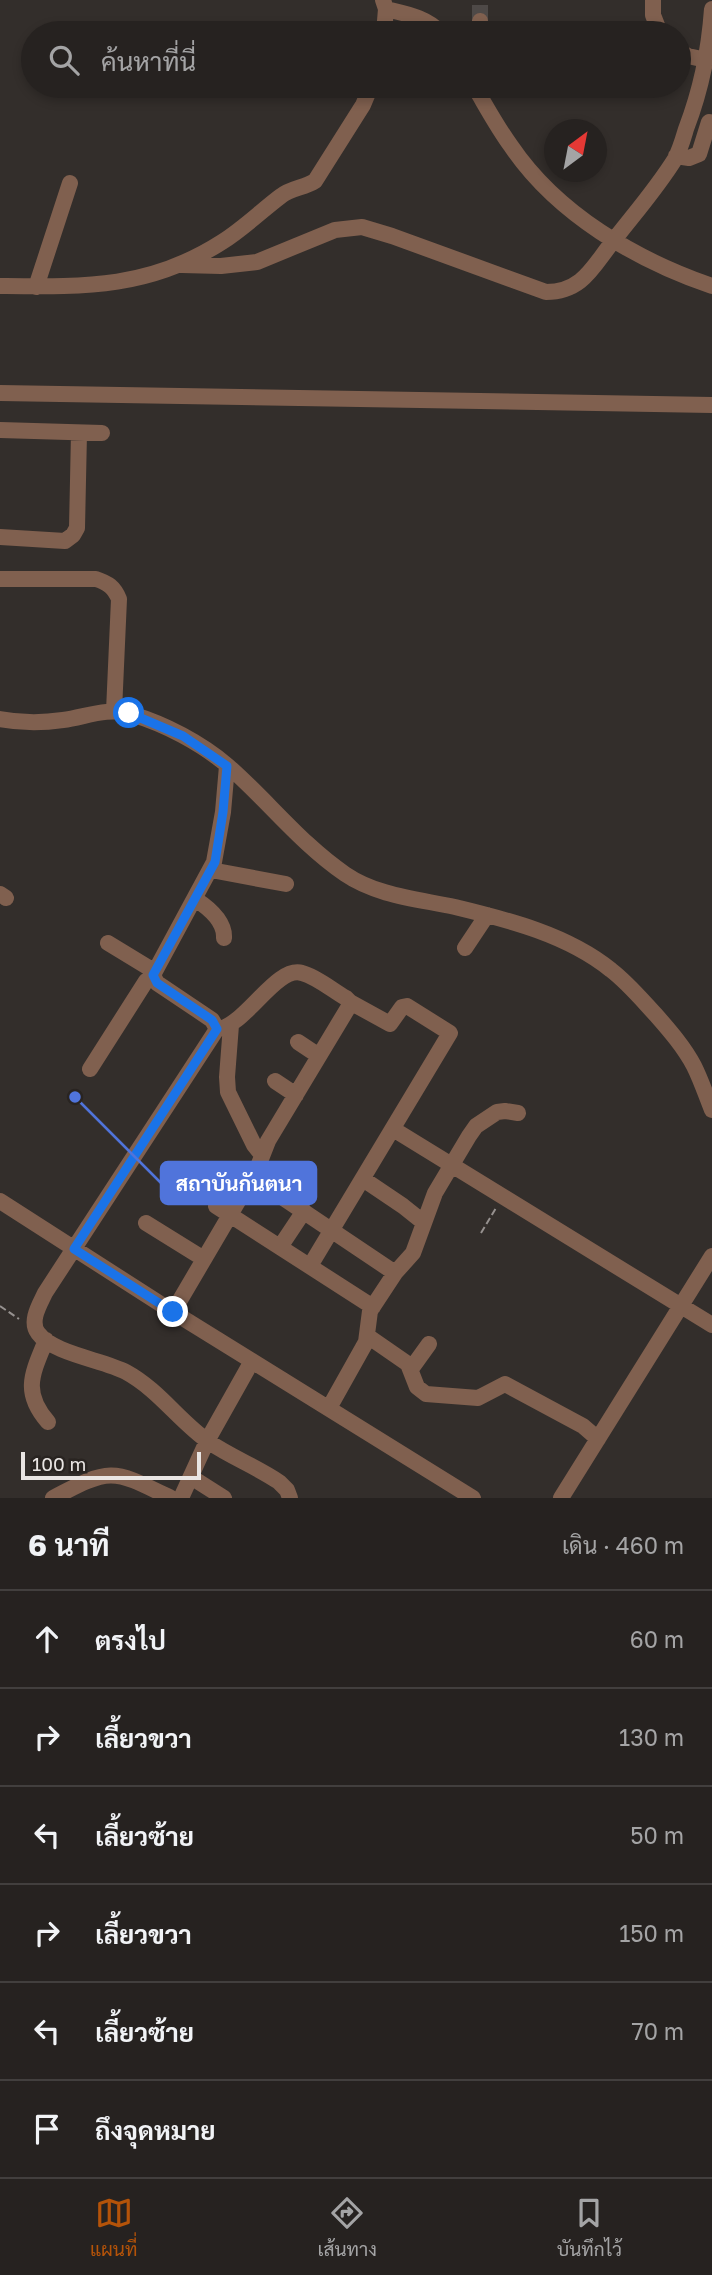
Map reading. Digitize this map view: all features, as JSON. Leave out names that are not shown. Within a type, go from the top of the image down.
[{"type":"street","points":[[653,0],[655,21]]},
{"type":"street","points":[[182,265],[221,266],[257,262],[335,230],[362,227],[546,292],[569,290],[580,282],[647,200],[676,156],[691,117],[706,60],[712,0]]},
{"type":"street","points":[[385,5],[425,21]]},
{"type":"street","points":[[691,57],[706,60]]},
{"type":"street","points":[[0,286],[36,287],[121,282],[156,275],[182,265],[223,241],[284,194],[315,181],[366,98]]},
{"type":"street","points":[[481,98],[526,166],[571,209],[614,240],[654,262],[712,286]]},
{"type":"street","points":[[676,156],[689,158],[699,154],[711,122],[691,117]]},
{"type":"street","points":[[36,287],[70,183]]},
{"type":"street","points":[[0,393],[712,405]]},
{"type":"street","points":[[0,430],[102,433]]},
{"type":"street","points":[[0,537],[65,541],[73,535],[77,528],[79,433]]},
{"type":"street","points":[[0,579],[96,579],[106,582],[115,590],[119,599],[114,711]]},
{"type":"street","points":[[0,719],[21,723],[65,720],[91,713],[129,713],[183,736],[227,766],[317,853],[361,884],[395,895],[487,915],[535,929],[585,952],[611,969],[676,1038],[694,1066],[712,1110]]},
{"type":"street","points":[[90,1069],[146,981],[154,974],[211,870],[223,812],[227,766]]},
{"type":"street","points":[[211,870],[286,884]]},
{"type":"street","points":[[195,899],[213,912],[225,932],[224,938]]},
{"type":"street","points":[[465,948],[487,915]]},
{"type":"street","points":[[108,943],[154,974],[157,983],[224,1027]]},
{"type":"street","points":[[290,1498],[279,1482],[207,1441],[150,1387],[126,1372],[80,1357],[46,1340],[38,1334],[35,1324],[45,1293],[224,1027],[270,988],[294,972],[303,973],[390,1024],[402,1007],[407,1006],[450,1033],[310,1266]]},
{"type":"street","points":[[173,1312],[204,1259],[223,1210],[252,1177],[262,1154],[350,1002]]},
{"type":"street","points":[[224,1027],[228,1091],[254,1145],[262,1154]]},
{"type":"street","points":[[298,1042],[319,1056]]},
{"type":"street","points":[[275,1081],[296,1096]]},
{"type":"street","points":[[328,1408],[369,1336],[369,1316],[373,1307],[395,1273],[413,1252],[435,1193],[469,1136],[485,1119],[505,1111],[518,1114]]},
{"type":"street","points":[[393,1129],[712,1325]]},
{"type":"street","points":[[252,1177],[395,1273]]},
{"type":"street","points":[[363,1179],[423,1222]]},
{"type":"street","points":[[0,1201],[328,1408],[454,1493],[473,1498]]},
{"type":"street","points":[[223,1210],[373,1307]]},
{"type":"street","points":[[280,1247],[304,1211]]},
{"type":"street","points":[[146,1223],[204,1259]]},
{"type":"street","points":[[561,1498],[712,1256]]},
{"type":"street","points":[[369,1336],[405,1361],[417,1387],[426,1394],[478,1398],[506,1384],[583,1426],[598,1439]]},
{"type":"street","points":[[46,1340],[33,1373],[31,1394],[37,1410],[48,1422]]},
{"type":"street","points":[[411,1369],[429,1344]]},
{"type":"street","points":[[181,1498],[207,1441],[252,1362]]},
{"type":"street","points":[[53,1498],[85,1481],[106,1474],[128,1477],[170,1498]]},
{"type":"street","points":[[191,1477],[224,1498]]},
{"type":"path","points":[[481,1233],[504,1195]]},
{"type":"path","points":[[0,1306],[21,1320],[35,1324]]},
{"type":"tunnel","points":[[480,0],[480,21]]},
{"type":"place","name":"สถาบันกันตนา","points":[[75,1097]]},
{"type":"route","points":[[129,713],[183,736],[227,766],[215,862],[153,975],[157,983],[212,1020],[217,1029],[74,1249],[173,1312]]}]
